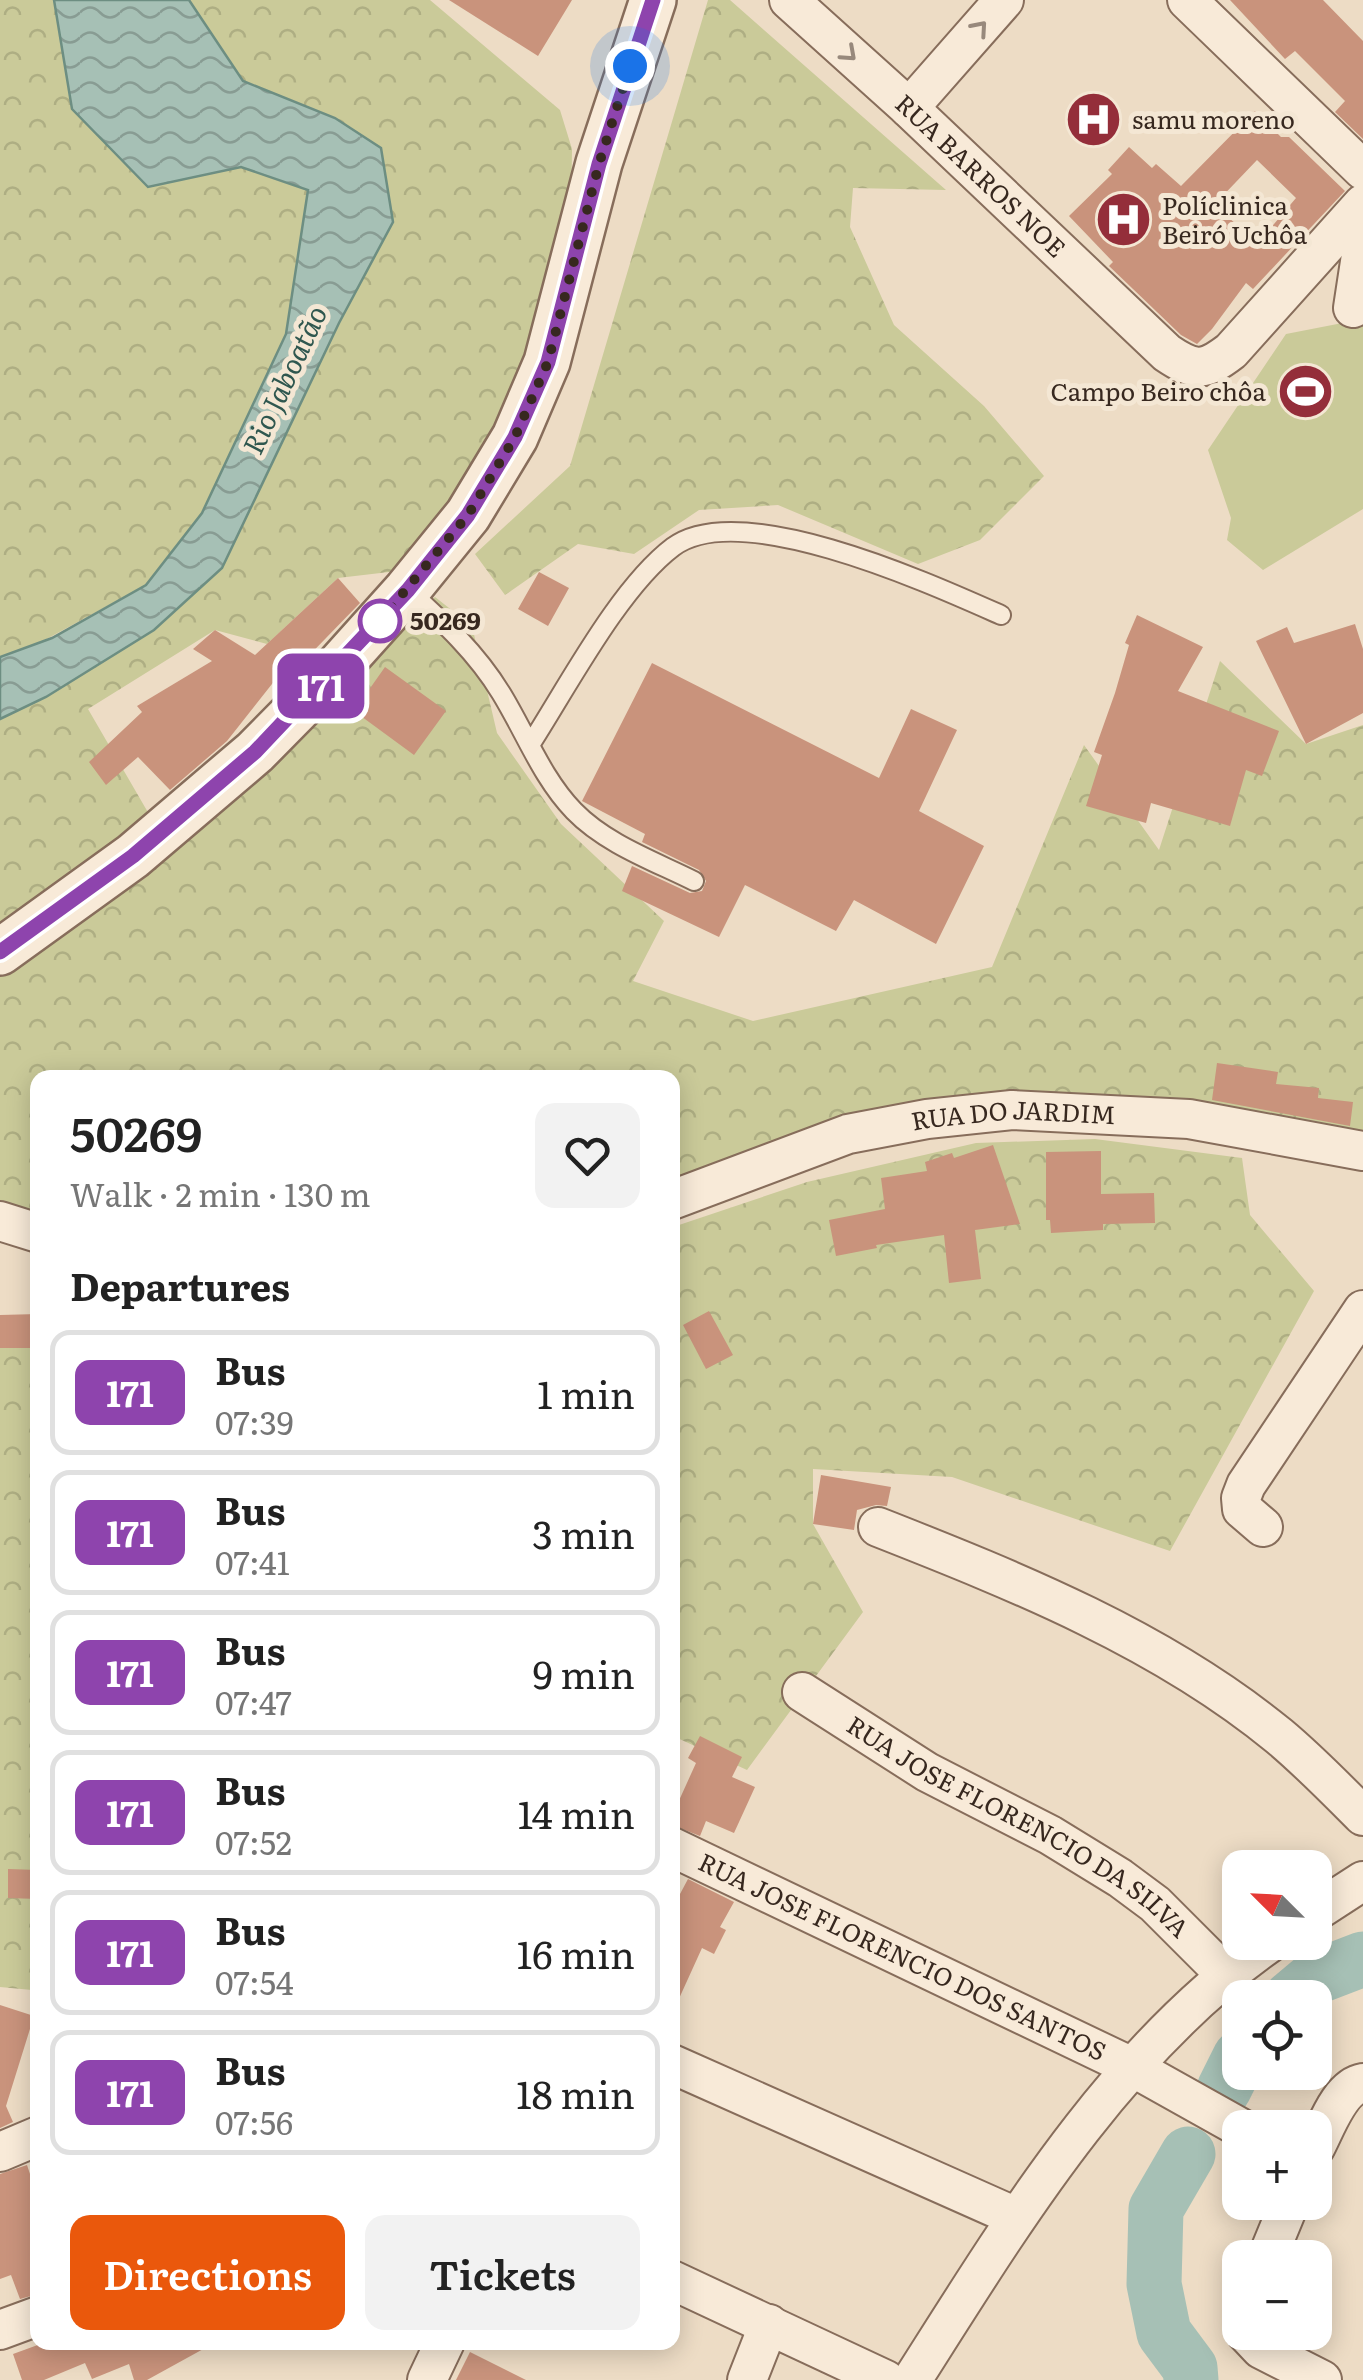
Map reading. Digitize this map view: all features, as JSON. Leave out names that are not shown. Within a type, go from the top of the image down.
[{"type":"street","points":[[0,952],[133,856],[255,752],[408,590],[468,515],[515,437],[548,362],[599,164],[653,0]]},
{"type":"street","name":"RUA BARROS NOE","points":[[789,0],[1181,363],[1200,368],[1231,351],[1363,204]]},
{"type":"street","points":[[909,108],[1004,0]]},
{"type":"street","points":[[1187,0],[1363,170]]},
{"type":"street","points":[[1353,308],[1363,242]]},
{"type":"street","name":"RUA DO JARDIM","points":[[680,1197],[848,1134],[927,1119],[1012,1110],[1189,1119],[1363,1151]]},
{"type":"street","points":[[0,1221],[30,1230]]},
{"type":"street","points":[[1263,1527],[1242,1509],[1246,1486],[1363,1310]]},
{"type":"street","points":[[878,1527],[1014,1581],[1166,1660],[1279,1736],[1363,1816]]},
{"type":"street","name":"RUA JOSE FLORENCIO DA SILVA","points":[[802,1692],[927,1772],[1050,1835],[1120,1878],[1154,1904],[1225,1974]]},
{"type":"street","name":"RUA JOSE FLORENCIO DOS SANTOS","points":[[680,1853],[1132,2067],[1222,2118]]},
{"type":"street","points":[[1332,1901],[1363,1880]]},
{"type":"street","points":[[912,2380],[1016,2217],[1132,2067],[1167,2028],[1245,1960]]},
{"type":"street","points":[[680,2068],[1016,2217]]},
{"type":"street","points":[[1332,2116],[1344,2094],[1363,2083]]},
{"type":"street","points":[[0,2152],[30,2139]]},
{"type":"street","points":[[680,2284],[886,2380]]},
{"type":"street","points":[[0,2330],[30,2319]]},
{"type":"street","points":[[746,2380],[769,2324]]},
{"type":"street","points":[[427,2380],[441,2350]]},
{"type":"street","points":[[1263,2350],[1322,2380]]},
{"type":"lane","points":[[530,745],[621,604],[649,569],[677,544],[701,534],[740,530],[788,537],[1001,614]]},
{"type":"lane","points":[[408,590],[468,646],[500,692],[552,784],[594,829],[694,882]]},
{"type":"green space","points":[[0,0],[54,0],[72,109],[148,186],[241,167],[308,189],[286,334],[202,513],[146,585],[41,642],[0,657]]},
{"type":"green space","points":[[189,0],[430,0],[560,110],[572,149],[571,216],[507,432],[406,570],[338,578],[267,644],[215,630],[88,709],[153,821],[0,934],[0,719],[46,697],[154,630],[222,568],[339,323],[393,222],[335,118],[243,81]]},
{"type":"green space","points":[[708,0],[730,0],[946,190],[853,188],[850,227],[894,325],[984,406],[1044,476],[980,540],[918,564],[778,505],[699,510],[634,554],[578,544],[505,595],[475,554],[570,466]]},
{"type":"green space","name":"Campo Beiro chôa","points":[[1363,319],[1363,509],[1263,570],[1227,540],[1231,518],[1208,450],[1286,334]]},
{"type":"green space","points":[[435,597],[472,626],[497,733],[561,824],[664,921],[633,981],[753,1021],[992,967],[1084,745],[1159,850],[1220,661],[1306,744],[1363,725],[1363,1134],[1003,1100],[680,1182],[680,1070],[30,1070],[30,1221],[0,1212],[0,970]]},
{"type":"green space","points":[[1095,1139],[1242,1158],[1250,1215],[1314,1291],[1170,1551],[952,1477],[813,1469],[813,1524],[863,1612],[747,1770],[680,1739],[680,1225],[807,1182],[976,1143]]},
{"type":"green space","points":[[0,1324],[30,1331],[30,1990],[0,1987]]},
{"type":"water","name":"Rio Jaboatão","points":[[54,0],[189,0],[243,81],[335,118],[381,148],[393,222],[339,323],[222,568],[154,630],[46,697],[0,719],[0,657],[52,638],[146,585],[202,513],[286,334],[308,190],[241,167],[148,187],[72,109]]},
{"type":"building","points":[[449,0],[572,0],[538,56]]},
{"type":"building","points":[[1230,0],[1323,0],[1363,41],[1363,139],[1335,112],[1345,101],[1295,51],[1285,59]]},
{"type":"building","points":[[1255,111],[1281,137],[1289,137],[1345,191],[1253,289],[1246,283],[1197,344],[1181,335],[1109,266],[1113,262],[1069,216],[1112,174],[1108,170],[1129,147],[1181,186]],"holes":[[[1257,160],[1296,198],[1258,243],[1214,205]]]},
{"type":"building","points":[[539,572],[569,588],[548,626],[518,609]]},
{"type":"building","points":[[338,578],[360,603],[293,672],[287,665],[227,741],[170,790],[138,757],[106,785],[89,762],[142,712],[137,706],[212,661],[193,649],[215,630],[255,655]]},
{"type":"building","points":[[1137,615],[1203,647],[1178,691],[1279,731],[1262,776],[1246,770],[1230,826],[1151,803],[1146,823],[1086,806],[1102,755],[1094,752],[1129,645],[1125,643]]},
{"type":"building","points":[[1355,624],[1363,649],[1363,713],[1306,744],[1256,641],[1287,627],[1294,643]]},
{"type":"building","points":[[652,663],[879,778],[911,709],[957,730],[919,811],[984,846],[936,944],[854,900],[836,931],[745,885],[719,937],[622,891],[632,866],[690,893],[702,891],[706,881],[699,870],[642,842],[645,834],[582,801]]},
{"type":"building","points":[[385,667],[446,711],[414,755],[354,711]]},
{"type":"building","points":[[1217,1063],[1278,1072],[1276,1084],[1319,1088],[1318,1098],[1353,1102],[1350,1126],[1212,1100]]},
{"type":"building","points":[[993,1145],[1020,1224],[975,1230],[981,1279],[949,1283],[944,1235],[876,1245],[877,1248],[836,1256],[829,1220],[885,1209],[881,1178],[927,1171],[925,1162],[952,1153],[954,1158]]},
{"type":"building","points":[[1101,1151],[1101,1194],[1154,1193],[1155,1223],[1103,1224],[1103,1230],[1051,1233],[1050,1220],[1046,1220],[1046,1152]]},
{"type":"building","points":[[709,1311],[733,1355],[706,1369],[683,1325]]},
{"type":"building","points":[[30,1314],[30,1348],[0,1348],[0,1315]]},
{"type":"building","points":[[821,1475],[891,1487],[887,1506],[857,1510],[854,1530],[813,1524]]},
{"type":"building","points":[[700,1736],[742,1757],[732,1777],[755,1787],[734,1833],[706,1821],[700,1836],[680,1828],[680,1798],[696,1763],[688,1758]]},
{"type":"building","points":[[8,1869],[30,1870],[30,1899],[8,1898]]},
{"type":"building","points":[[688,1879],[734,1902],[720,1927],[726,1930],[714,1954],[702,1948],[680,1996],[680,1894]]},
{"type":"building","points":[[0,2005],[30,2015],[30,2029],[6,2106],[13,2122],[0,2128]]},
{"type":"building","points":[[27,2165],[30,2174],[30,2296],[20,2299],[11,2275],[0,2279],[0,2174]]},
{"type":"building","points":[[30,2348],[201,2350],[147,2380],[134,2380],[129,2364],[92,2379],[85,2363],[44,2380],[22,2380],[13,2354]]},
{"type":"building","points":[[470,2352],[526,2380],[456,2380]]},
{"type":"waterway","points":[[1312,1980],[1363,1959]]},
{"type":"waterway","points":[[1188,2154],[1156,2209],[1154,2284],[1164,2333],[1190,2368],[1191,2380]]},
{"type":"bus line","name":"171","points":[[0,952],[133,856],[255,752],[408,590],[468,515],[515,437],[548,362],[599,164],[653,0]]},
{"type":"place","name":"samu moreno","points":[[1093,120]]},
{"type":"place","name":"Políclinica Beiró Uchôa","points":[[1123,220]]},
{"type":"place","name":"Campo Beiro chôa","points":[[1305,392]]},
{"type":"place","name":"50269","points":[[380,621]]},
{"type":"route","points":[[380,621],[468,515],[515,437],[548,362],[599,164],[630,66]]}]
